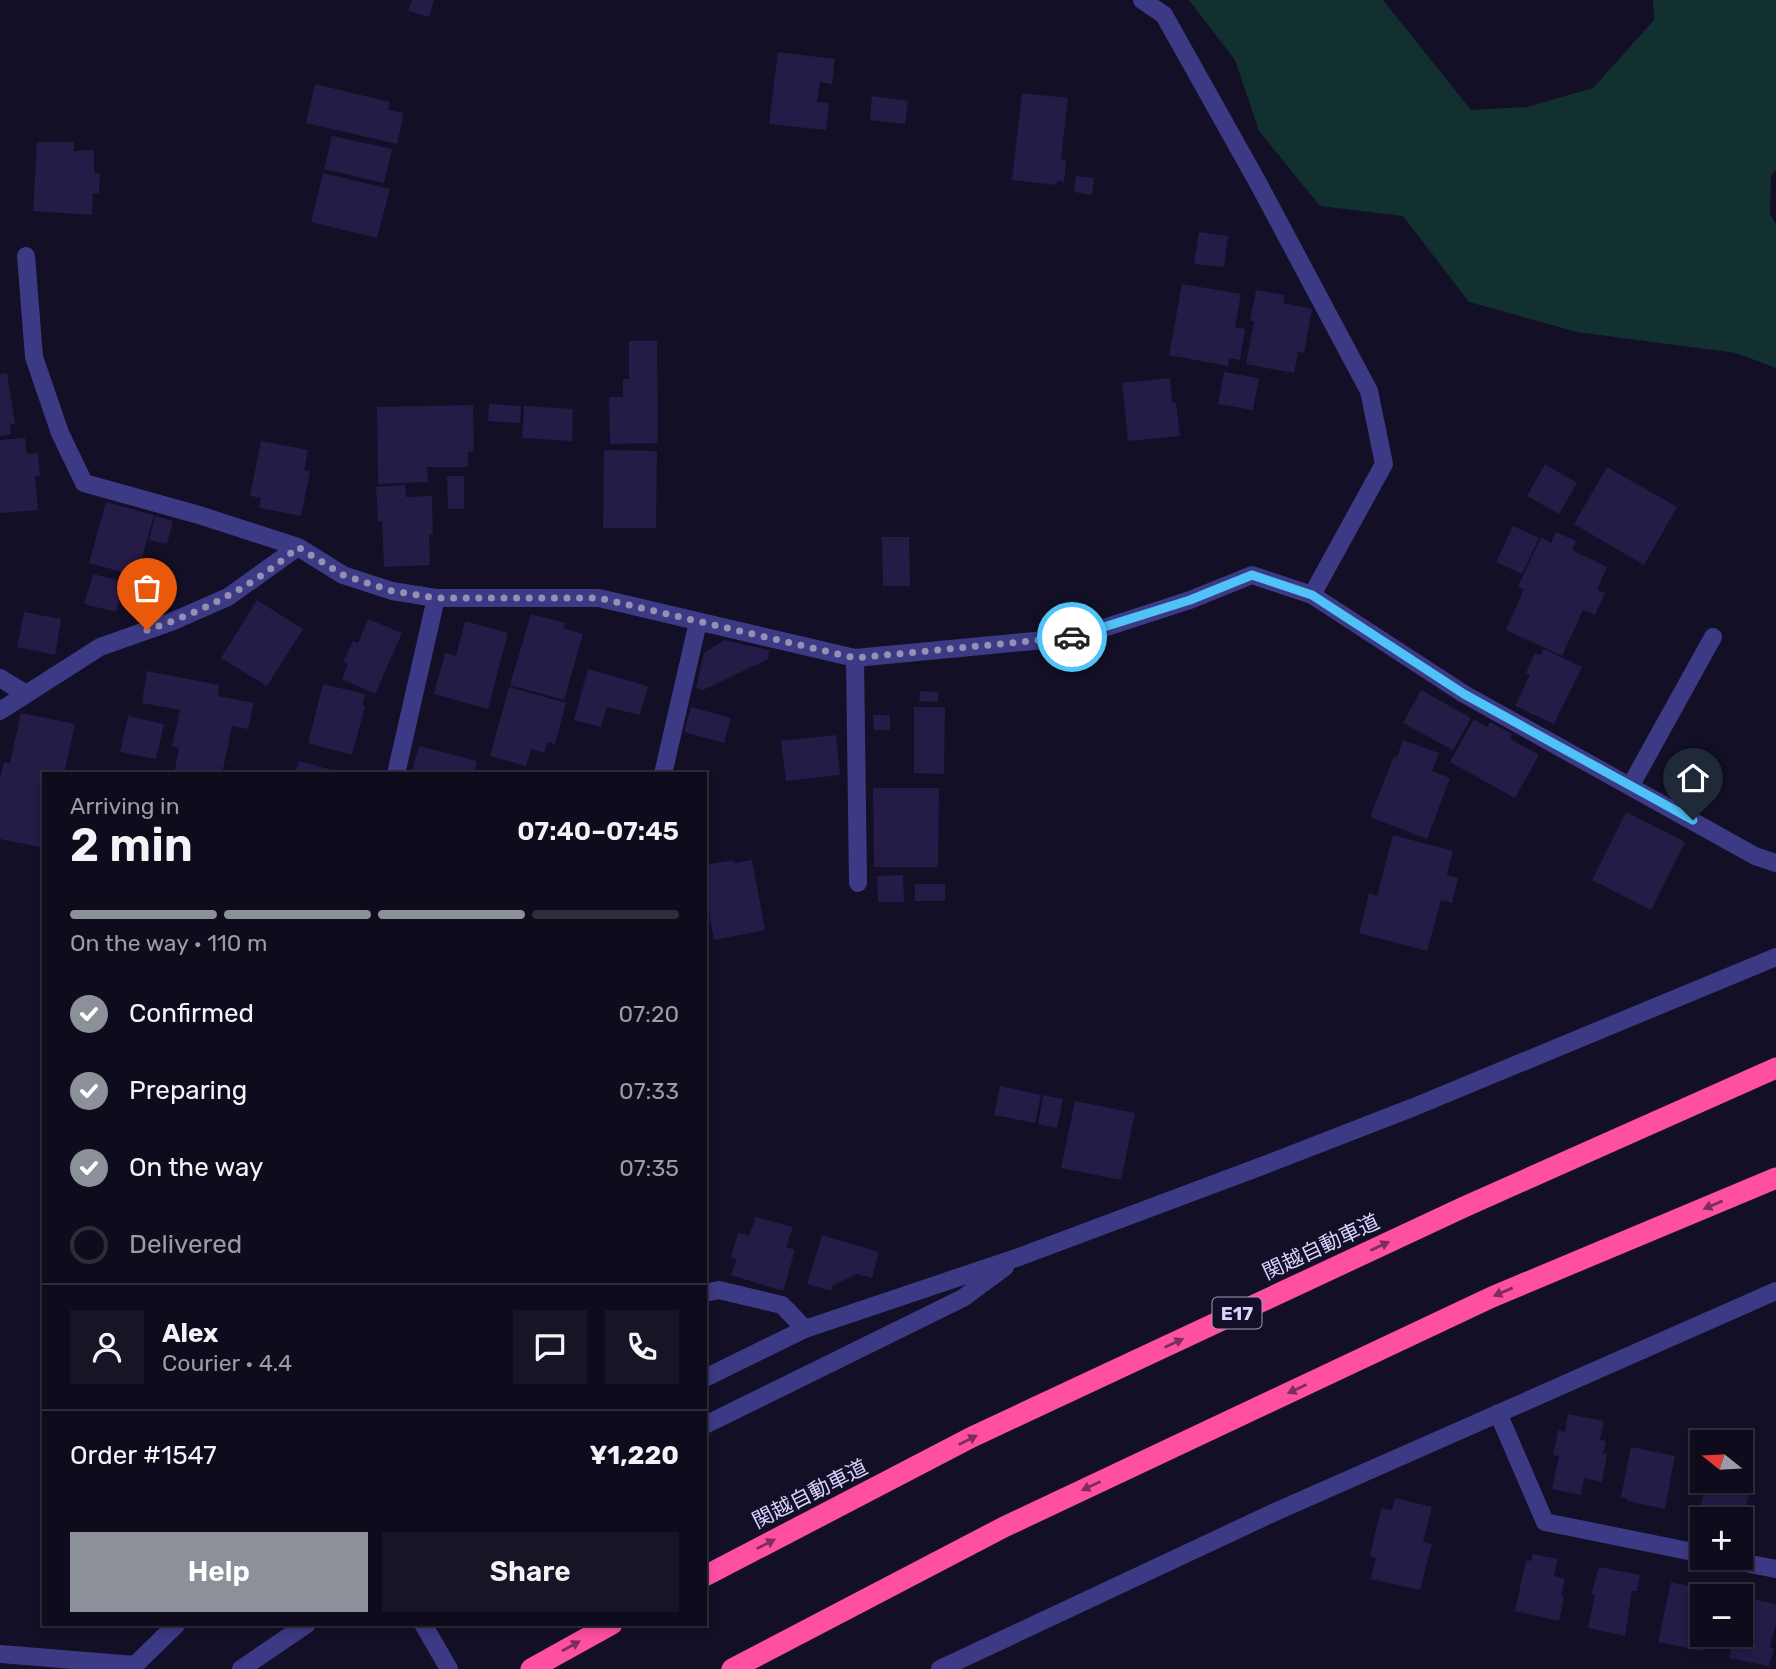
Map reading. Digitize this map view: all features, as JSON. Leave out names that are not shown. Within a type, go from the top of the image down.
[{"type":"highway","name":"関越自動車道","points":[[707,1575],[972,1437],[1464,1207],[1776,1068]]},
{"type":"highway","points":[[732,1669],[1004,1527],[1479,1303],[1776,1178]]},
{"type":"highway","points":[[531,1669],[608,1626]]},
{"type":"street","points":[[1142,0],[1164,15],[1257,181],[1369,391],[1384,464],[1312,595]]},
{"type":"street","points":[[26,256],[34,357],[60,433],[84,483],[199,515],[298,547],[343,575],[392,591],[436,598],[599,598],[855,658],[1076,637],[1190,600],[1252,575],[1312,595],[1464,694],[1755,856],[1776,863]]},
{"type":"street","points":[[0,711],[100,647],[171,622],[228,597],[298,547]]},
{"type":"street","points":[[396,772],[436,598]]},
{"type":"street","points":[[663,772],[698,622]]},
{"type":"street","points":[[1631,785],[1713,637]]},
{"type":"street","points":[[855,658],[858,883]]},
{"type":"street","points":[[0,678],[26,694]]},
{"type":"street","points":[[707,1377],[805,1329],[1016,1258],[1402,1112],[1776,957]]},
{"type":"street","points":[[707,1424],[963,1298],[1016,1258]]},
{"type":"street","points":[[707,1293],[719,1290],[782,1305],[805,1329]]},
{"type":"street","points":[[940,1669],[1275,1512],[1776,1291]]},
{"type":"street","points":[[1498,1413],[1545,1522],[1690,1551]]},
{"type":"street","points":[[1753,1565],[1776,1569]]},
{"type":"street","points":[[0,1654],[134,1667],[175,1626]]},
{"type":"street","points":[[241,1669],[304,1626]]},
{"type":"street","points":[[425,1626],[449,1669]]},
{"type":"green space","points":[[1189,0],[1383,0],[1471,110],[1527,107],[1593,88],[1654,20],[1653,0],[1776,0],[1776,170],[1771,175],[1770,214],[1776,224],[1776,368],[1736,353],[1577,332],[1469,302],[1403,216],[1320,206],[1259,131],[1235,60]]},
{"type":"building","points":[[412,0],[434,0],[429,17],[408,11]]},
{"type":"building","points":[[778,52],[835,59],[832,84],[820,82],[817,102],[829,103],[826,130],[769,124]]},
{"type":"building","points":[[315,84],[390,102],[388,110],[404,113],[397,144],[306,123]]},
{"type":"building","points":[[1022,93],[1068,98],[1061,159],[1066,160],[1064,182],[1057,181],[1057,185],[1012,180]]},
{"type":"building","points":[[872,96],[908,101],[905,124],[870,120]]},
{"type":"building","points":[[332,136],[392,149],[384,183],[324,169]]},
{"type":"building","points":[[37,142],[74,142],[74,151],[94,150],[94,173],[100,173],[99,193],[93,193],[92,215],[33,211]]},
{"type":"building","points":[[323,173],[390,189],[377,238],[311,222]]},
{"type":"building","points":[[1076,176],[1094,178],[1092,195],[1074,192]]},
{"type":"building","points":[[1199,232],[1228,236],[1224,267],[1194,264]]},
{"type":"building","points":[[1182,284],[1241,294],[1235,327],[1245,329],[1240,360],[1229,358],[1228,366],[1169,355]]},
{"type":"building","points":[[1256,290],[1285,295],[1283,303],[1312,309],[1304,353],[1298,352],[1294,373],[1246,364],[1254,321],[1250,321]]},
{"type":"building","points":[[629,341],[657,341],[658,443],[610,444],[609,397],[623,397],[623,379],[629,379]]},
{"type":"building","points":[[1224,372],[1259,378],[1253,410],[1218,404]]},
{"type":"building","points":[[7,373],[15,424],[10,424],[11,434],[0,436],[0,374]]},
{"type":"building","points":[[1170,378],[1172,403],[1176,403],[1180,436],[1128,441],[1122,383]]},
{"type":"building","points":[[489,404],[521,406],[520,423],[488,421]]},
{"type":"building","points":[[473,405],[474,451],[468,452],[468,467],[427,467],[428,482],[378,484],[377,407]]},
{"type":"building","points":[[524,406],[573,409],[572,441],[522,438]]},
{"type":"building","points":[[25,438],[27,454],[38,453],[40,476],[35,476],[38,510],[0,513],[0,440]]},
{"type":"building","points":[[261,441],[308,450],[304,470],[310,471],[301,516],[259,508],[261,498],[250,496]]},
{"type":"building","points":[[604,450],[657,451],[656,528],[603,528]]},
{"type":"building","points":[[1545,464],[1577,483],[1559,514],[1527,496]]},
{"type":"building","points":[[1607,467],[1677,507],[1644,565],[1574,524]]},
{"type":"building","points":[[447,476],[464,476],[464,509],[448,509]]},
{"type":"building","points":[[405,485],[406,497],[432,496],[433,534],[429,534],[430,565],[384,567],[382,521],[378,521],[376,487]]},
{"type":"building","points":[[106,502],[154,515],[137,576],[89,563]]},
{"type":"building","points":[[155,516],[173,521],[167,544],[149,540]]},
{"type":"building","points":[[1513,526],[1539,538],[1522,574],[1496,562]]},
{"type":"building","points":[[1556,532],[1576,541],[1572,550],[1607,567],[1597,590],[1605,593],[1595,615],[1583,610],[1562,656],[1506,630],[1524,589],[1518,587],[1541,537],[1551,543]]},
{"type":"building","points":[[882,537],[909,537],[910,586],[883,586]]},
{"type":"building","points":[[93,574],[124,582],[116,612],[84,604]]},
{"type":"building","points":[[257,600],[303,629],[267,686],[221,658]]},
{"type":"building","points":[[24,612],[61,619],[55,655],[17,647]]},
{"type":"building","points":[[531,614],[565,623],[563,628],[583,634],[564,700],[510,685]]},
{"type":"building","points":[[368,619],[402,633],[375,694],[342,679],[348,664],[343,662],[353,641],[358,643]]},
{"type":"building","points":[[465,621],[508,633],[488,709],[434,694],[445,653],[456,656]]},
{"type":"building","points":[[724,640],[769,650],[768,659],[703,690],[696,688],[704,653]]},
{"type":"building","points":[[1544,649],[1582,667],[1554,724],[1515,706],[1530,675],[1526,673],[1535,653],[1540,655]]},
{"type":"building","points":[[588,669],[648,686],[640,715],[607,707],[601,727],[574,720]]},
{"type":"building","points":[[147,671],[219,685],[218,696],[254,703],[248,729],[232,726],[222,772],[174,772],[179,748],[172,746],[180,710],[142,703]]},
{"type":"building","points":[[323,684],[365,694],[362,705],[365,706],[352,755],[308,743]]},
{"type":"building","points":[[509,687],[566,703],[555,744],[548,742],[544,753],[531,749],[526,766],[490,756]]},
{"type":"building","points":[[1421,690],[1471,718],[1453,750],[1403,723]]},
{"type":"building","points":[[920,691],[938,692],[938,702],[919,701]]},
{"type":"building","points":[[691,707],[731,718],[724,743],[684,732]]},
{"type":"building","points":[[914,707],[945,707],[944,774],[914,773]]},
{"type":"building","points":[[21,713],[75,724],[64,772],[42,772],[42,848],[0,839],[0,779],[4,762],[10,763]]},
{"type":"building","points":[[873,715],[890,715],[890,730],[874,730]]},
{"type":"building","points":[[128,716],[164,724],[156,759],[120,752]]},
{"type":"building","points":[[1474,719],[1487,727],[1490,722],[1512,734],[1510,739],[1539,755],[1515,798],[1450,762]]},
{"type":"building","points":[[836,735],[840,775],[786,781],[781,741]]},
{"type":"building","points":[[1403,740],[1439,753],[1432,771],[1450,778],[1427,839],[1370,817]]},
{"type":"building","points":[[419,746],[477,761],[474,772],[412,772]]},
{"type":"building","points":[[299,761],[339,772],[296,772]]},
{"type":"building","points":[[873,788],[939,788],[938,867],[874,867]]},
{"type":"building","points":[[1626,812],[1685,842],[1651,910],[1592,880]]},
{"type":"building","points":[[1393,835],[1453,851],[1447,875],[1458,878],[1452,903],[1441,900],[1427,951],[1359,933],[1369,893],[1377,896]]},
{"type":"building","points":[[752,860],[765,930],[714,940],[707,904],[707,865]]},
{"type":"building","points":[[903,875],[904,902],[878,902],[877,876]]},
{"type":"building","points":[[915,884],[945,884],[945,901],[915,901]]},
{"type":"building","points":[[1000,1086],[1041,1095],[1035,1123],[994,1115]]},
{"type":"building","points":[[1043,1095],[1063,1099],[1057,1128],[1038,1124]]},
{"type":"building","points":[[1075,1101],[1135,1113],[1121,1180],[1061,1168]]},
{"type":"building","points":[[756,1217],[793,1227],[786,1247],[795,1250],[783,1291],[731,1275],[737,1259],[731,1258],[738,1233],[749,1236]]},
{"type":"building","points":[[822,1235],[879,1252],[872,1278],[857,1274],[833,1285],[831,1291],[807,1284]]},
{"type":"building","points":[[1568,1414],[1604,1421],[1600,1440],[1606,1441],[1603,1454],[1607,1454],[1602,1482],[1584,1478],[1581,1495],[1552,1489],[1559,1456],[1553,1455],[1558,1430],[1565,1432]]},
{"type":"building","points":[[1631,1447],[1675,1456],[1665,1509],[1627,1501],[1627,1498],[1621,1497]]},
{"type":"building","points":[[1703,1493],[1749,1493],[1746,1507],[1700,1507]]},
{"type":"building","points":[[1395,1498],[1432,1507],[1423,1542],[1432,1544],[1420,1590],[1371,1579],[1376,1558],[1370,1556],[1381,1508],[1392,1510]]},
{"type":"building","points":[[1533,1554],[1558,1559],[1554,1576],[1565,1579],[1559,1621],[1515,1611],[1526,1560],[1531,1561]]},
{"type":"building","points":[[1599,1567],[1640,1575],[1637,1591],[1632,1591],[1625,1636],[1588,1628],[1595,1595],[1591,1594]]},
{"type":"building","points":[[1671,1582],[1690,1586],[1690,1647],[1704,1647],[1703,1651],[1658,1642]]},
{"type":"building","points":[[1753,1599],[1776,1604],[1776,1624],[1770,1647],[1774,1649],[1769,1666],[1729,1658],[1731,1647],[1753,1647]]},
{"type":"way so far","points":[[147,630],[228,597],[298,547],[343,575],[392,591],[436,598],[599,598],[855,658],[1072,637]]},
{"type":"route","points":[[1072,637],[1190,600],[1252,575],[1312,595],[1464,694],[1693,820]]}]
